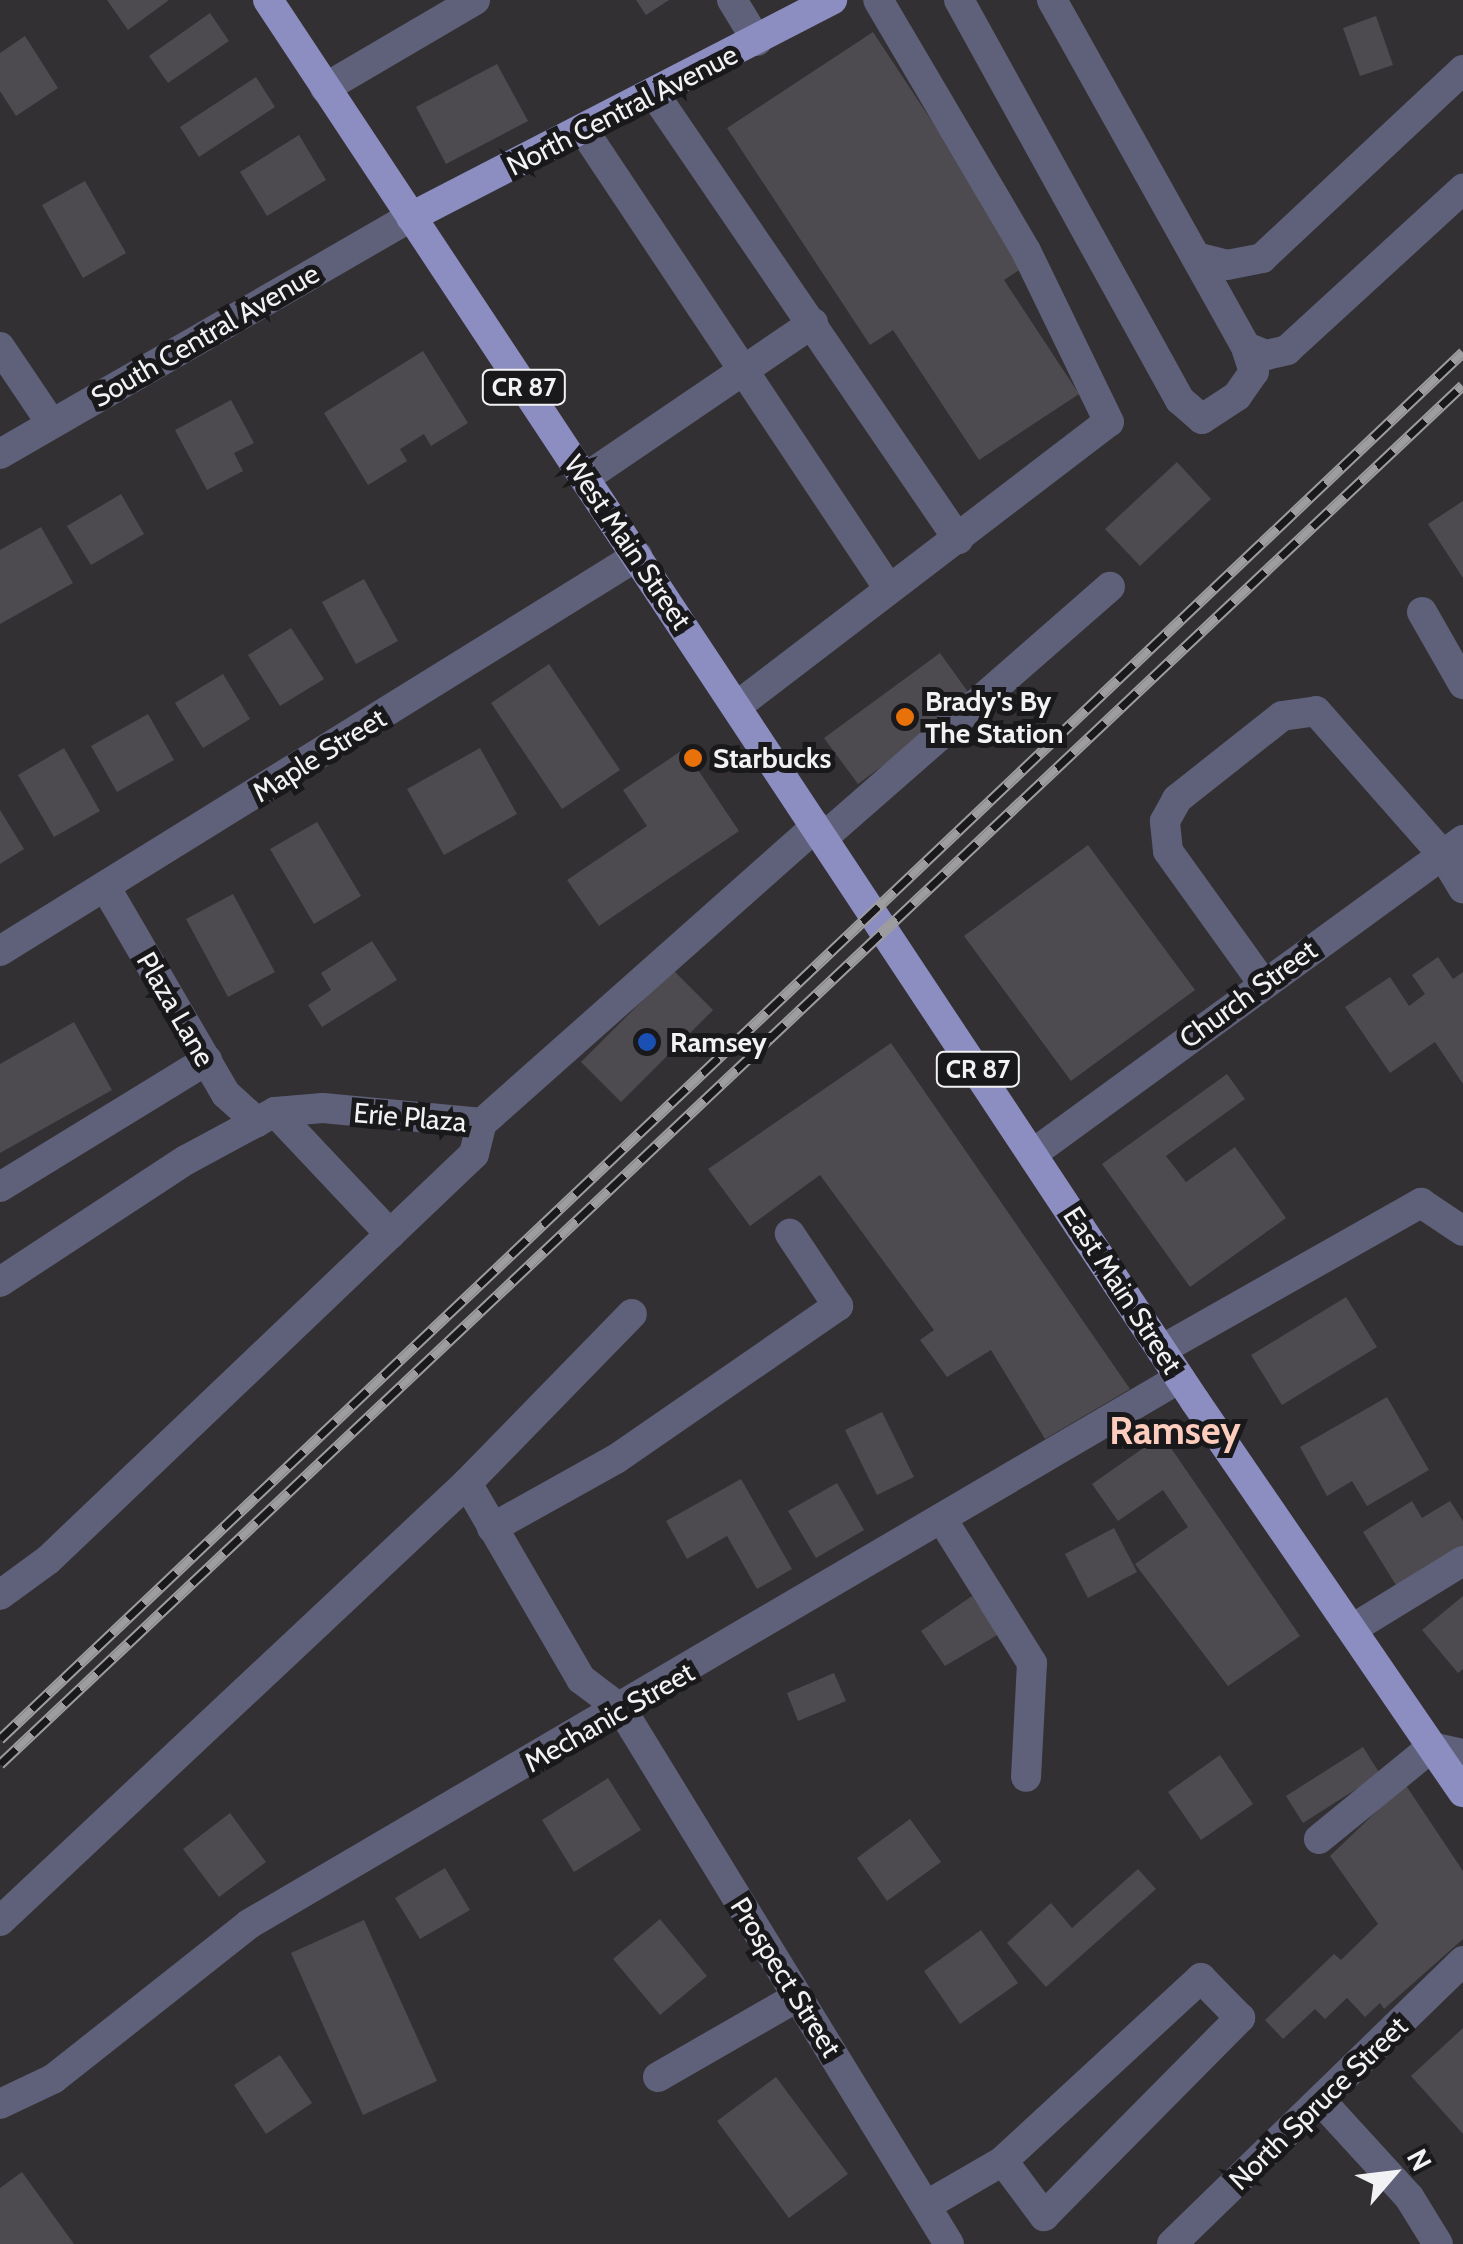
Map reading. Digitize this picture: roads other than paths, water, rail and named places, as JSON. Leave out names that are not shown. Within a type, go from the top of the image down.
[{"type":"main road","name":"West Main Street","points":[[268,0],[921,984]]},
{"type":"main road","name":"North Central Avenue","points":[[411,217],[655,95],[832,0]]},
{"type":"main road","name":"East Main Street","points":[[921,984],[1180,1378],[1463,1792]]},
{"type":"street","points":[[325,88],[475,0]]},
{"type":"street","points":[[732,0],[757,41]]},
{"type":"street","points":[[737,706],[888,586],[958,539],[1109,422],[1026,252],[878,0]]},
{"type":"street","points":[[958,0],[1180,400],[1202,418],[1238,396],[1254,372],[1246,347],[1052,0]]},
{"type":"street","points":[[1196,258],[1226,265],[1262,258],[1463,70]]},
{"type":"street","points":[[655,95],[958,539]]},
{"type":"street","points":[[584,131],[888,586]]},
{"type":"street","points":[[1246,347],[1266,356],[1287,350],[1463,190]]},
{"type":"street","name":"South Central Avenue","points":[[0,454],[411,217]]},
{"type":"street","points":[[585,478],[813,323]]},
{"type":"street","points":[[0,347],[51,424]]},
{"type":"street","name":"Maple Street","points":[[0,950],[106,888],[637,556]]},
{"type":"street","name":"Erie Plaza","points":[[0,1282],[168,1171],[266,1117],[323,1108],[482,1123],[1110,588]]},
{"type":"street","points":[[1422,612],[1463,684]]},
{"type":"street","points":[[1262,982],[1168,850],[1165,822],[1177,799],[1282,716],[1316,711],[1453,848],[1463,888]]},
{"type":"street","name":"Church Street","points":[[1035,1152],[1262,982],[1453,848]]},
{"type":"street","name":"Plaza Lane","points":[[106,888],[226,1094],[266,1117],[390,1234]]},
{"type":"street","points":[[0,1187],[206,1060]]},
{"type":"street","points":[[0,1595],[48,1560],[474,1154],[482,1123]]},
{"type":"street","points":[[1162,1350],[1421,1203],[1463,1231]]},
{"type":"street","points":[[492,1528],[616,1459],[838,1306],[790,1234]]},
{"type":"street","points":[[0,1921],[467,1484],[632,1314]]},
{"type":"street","name":"Mechanic Street","points":[[0,2104],[53,2078],[249,1924],[622,1710],[1180,1378]]},
{"type":"street","points":[[467,1484],[581,1679],[622,1710]]},
{"type":"street","points":[[942,1519],[1032,1663],[1026,1778]]},
{"type":"street","points":[[1352,1629],[1463,1561]]},
{"type":"street","name":"Prospect Street","points":[[622,1710],[949,2244]]},
{"type":"street","points":[[1318,1839],[1432,1747],[1463,1754]]},
{"type":"street","name":"North Spruce Street","points":[[1172,2244],[1463,1960]]},
{"type":"street","points":[[927,2205],[1002,2162],[1201,1978],[1240,2018],[1044,2216],[1002,2162]]},
{"type":"street","points":[[658,2077],[797,1997]]},
{"type":"street","points":[[1321,2100],[1409,2196],[1438,2244]]},
{"type":"railway","points":[[0,1739],[1463,352]]},
{"type":"railway","points":[[0,1764],[1463,385]]},
{"type":"place","name":"Brady's By The Station","points":[[905,717]]},
{"type":"place","name":"Starbucks","points":[[693,758]]},
{"type":"place","name":"Ramsey","points":[[647,1042]]},
{"type":"district","name":"Ramsey","points":[[1175,1431]]}]
